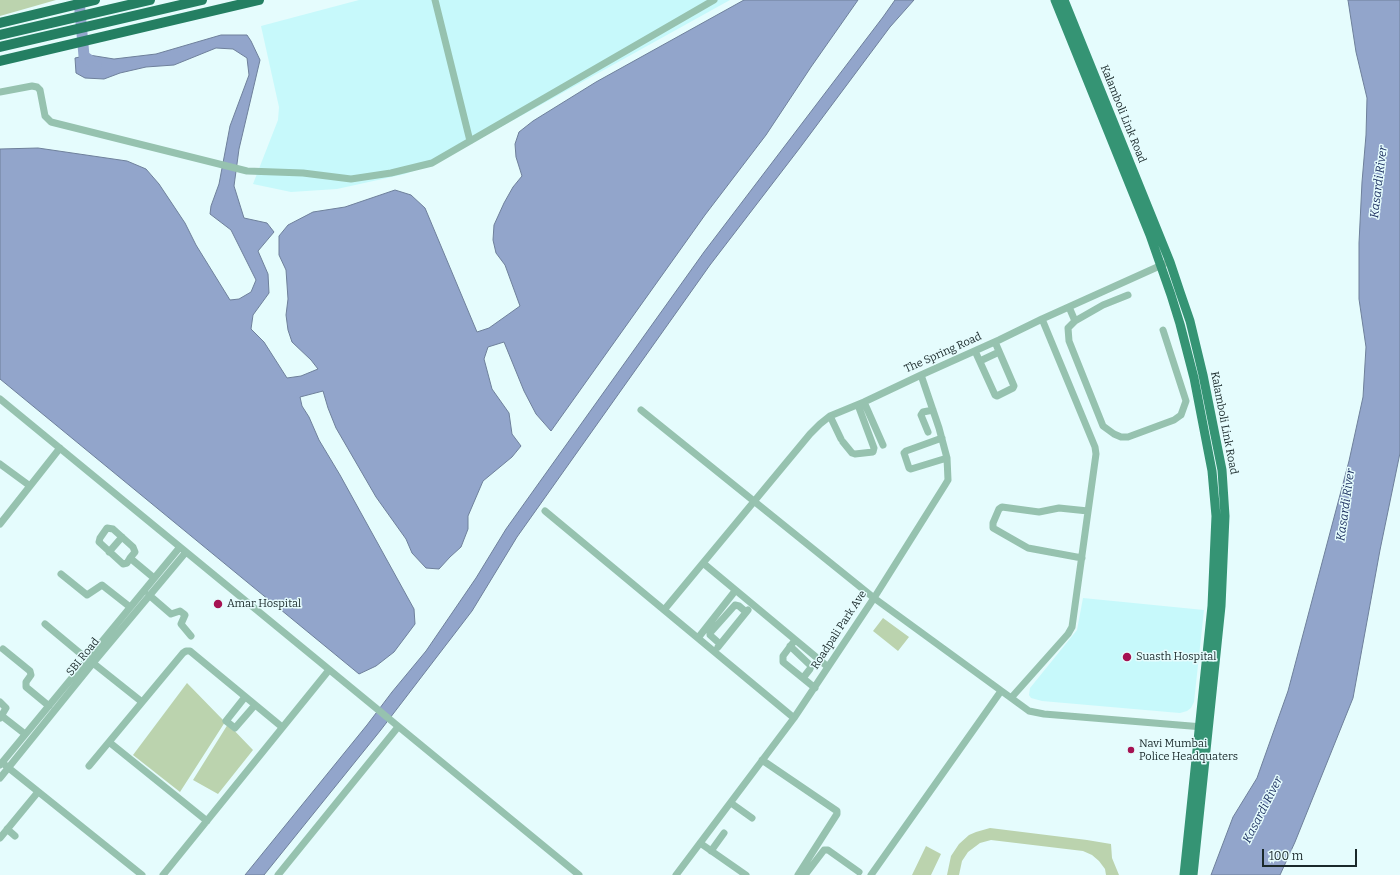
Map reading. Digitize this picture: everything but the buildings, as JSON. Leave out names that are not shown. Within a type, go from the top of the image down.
[{"type":"highway","points":[[0,23],[95,0]]},
{"type":"highway","points":[[0,35],[150,0]]},
{"type":"highway","points":[[0,47],[202,0]]},
{"type":"highway","points":[[0,61],[259,0]]},
{"type":"main road","name":"Kalamboli Link Road","points":[[1055,0],[1148,228],[1165,263]]},
{"type":"main road","name":"Kalamboli Link Road","points":[[1064,0],[1165,263],[1188,351],[1209,448],[1216,516],[1212,606],[1193,875]]},
{"type":"main road","name":"Kalamboli Link Road","points":[[1184,875],[1204,727]]},
{"type":"street","points":[[435,0],[470,141]]},
{"type":"street","points":[[0,92],[37,86],[40,90],[45,116],[51,122],[223,165],[247,170],[303,173],[351,179],[391,173],[432,163],[714,0]]},
{"type":"street","name":"The Spring Road","points":[[664,610],[810,434],[830,416],[861,404],[1165,263]]},
{"type":"street","points":[[1098,294],[1103,305]]},
{"type":"street","points":[[1128,295],[1103,305],[1075,321],[1068,328],[1068,341],[1103,426],[1114,434],[1128,437],[1174,420],[1181,415],[1184,409],[1186,401],[1163,330]]},
{"type":"street","points":[[1069,307],[1075,321]]},
{"type":"street","points":[[1011,698],[1068,634],[1072,627],[1096,454],[1095,448],[1042,319]]},
{"type":"street","points":[[975,351],[995,395],[997,396],[1013,388],[1014,386],[995,342]]},
{"type":"street","points":[[980,361],[999,352]]},
{"type":"street","name":"Roadpali Park Ave","points":[[676,875],[815,688],[874,598],[948,480],[948,458],[921,375]]},
{"type":"street","points":[[0,399],[579,875]]},
{"type":"street","points":[[830,416],[842,441],[852,453],[873,452],[874,448],[861,404]]},
{"type":"street","points":[[861,404],[883,445]]},
{"type":"street","points":[[641,410],[874,598],[1029,711],[1044,714],[1204,727]]},
{"type":"street","points":[[933,410],[923,412],[922,415],[926,432],[939,428]]},
{"type":"street","points":[[942,438],[904,453],[909,468],[911,469],[948,458]]},
{"type":"street","points":[[0,524],[60,448]]},
{"type":"street","points":[[0,464],[30,486]]},
{"type":"street","points":[[1082,558],[1028,548],[993,528],[993,523],[999,509],[1002,507],[1039,512],[1059,508],[1088,511]]},
{"type":"street","points":[[546,511],[794,718]]},
{"type":"street","points":[[107,528],[113,529],[135,550],[127,562],[123,564],[109,552],[98,540],[107,528]]},
{"type":"street","points":[[109,552],[122,537]]},
{"type":"street","name":"SBI Road","points":[[0,778],[130,607],[154,578],[183,549]]},
{"type":"street","name":"SBI Road","points":[[1,763],[49,706],[149,595],[183,549]]},
{"type":"street","points":[[130,558],[154,578]]},
{"type":"street","points":[[703,563],[828,667]]},
{"type":"street","points":[[61,574],[87,595],[102,585],[130,607]]},
{"type":"street","points":[[698,638],[735,591]]},
{"type":"street","points":[[149,595],[171,614],[180,610],[186,616],[181,624],[190,636]]},
{"type":"street","points":[[720,644],[710,636],[710,633],[735,605],[739,606],[746,612]]},
{"type":"street","points":[[714,651],[752,605]]},
{"type":"street","points":[[45,624],[142,702]]},
{"type":"street","points":[[795,640],[782,656],[783,662],[815,688]]},
{"type":"street","points":[[790,646],[811,666],[803,678]]},
{"type":"street","points":[[3,649],[30,671],[31,675],[26,682],[26,687],[49,706]]},
{"type":"street","points":[[89,766],[186,651],[190,651],[282,727]]},
{"type":"street","points":[[163,875],[329,670]]},
{"type":"street","points":[[871,875],[1001,691]]},
{"type":"street","points":[[245,697],[226,721],[235,728],[255,705]]},
{"type":"street","points":[[0,702],[6,708],[1,717],[25,734]]},
{"type":"street","points":[[240,704],[249,712]]},
{"type":"street","points":[[278,875],[397,725]]},
{"type":"street","points":[[109,742],[207,821]]},
{"type":"street","points":[[762,760],[836,811],[838,814],[798,875]]},
{"type":"street","points":[[1,763],[142,875]]},
{"type":"street","points":[[0,838],[38,792]]},
{"type":"street","points":[[731,803],[752,818]]},
{"type":"street","points":[[7,829],[15,836]]},
{"type":"street","points":[[711,851],[724,833]]},
{"type":"street","points":[[700,843],[746,875]]},
{"type":"street","points":[[805,875],[824,850],[828,850],[859,874]]},
{"type":"shaded area","points":[[359,0],[730,0],[436,163],[405,174],[337,189],[291,192],[253,184],[278,120],[279,107],[261,26]]},
{"type":"shaded area","name":"Suasth Hospital","points":[[1083,598],[1204,610],[1194,702],[1191,708],[1180,713],[1042,701],[1031,698],[1029,695],[1030,688],[1077,630]]},
{"type":"green space","points":[[0,0],[56,0],[0,16]]},
{"type":"green space","points":[[883,618],[909,637],[898,651],[873,631]]},
{"type":"green space","points":[[187,683],[225,722],[180,792],[133,755]]},
{"type":"green space","points":[[228,724],[253,750],[218,794],[193,780]]},
{"type":"green space","points":[[990,828],[1111,844],[1112,858],[1119,875],[1106,875],[1105,869],[1099,861],[1092,855],[1083,851],[991,840],[980,843],[968,852],[962,861],[959,875],[947,875],[951,856],[959,844],[969,835]]},
{"type":"green space","points":[[926,846],[941,854],[931,875],[912,875]]},
{"type":"water","points":[[744,0],[858,0],[766,135],[705,215],[551,431],[536,414],[524,391],[504,342],[488,347],[484,359],[492,389],[509,413],[512,434],[521,446],[512,457],[483,481],[468,516],[468,529],[461,547],[439,569],[426,568],[412,553],[406,539],[376,497],[336,428],[323,391],[300,397],[302,406],[309,417],[319,440],[414,609],[415,624],[394,652],[376,666],[359,674],[0,379],[0,149],[38,148],[127,161],[146,169],[159,184],[185,223],[196,245],[230,300],[239,299],[251,292],[256,280],[231,230],[210,214],[211,206],[219,184],[230,126],[249,75],[247,58],[233,49],[216,48],[174,65],[146,67],[120,73],[104,79],[85,78],[76,73],[75,58],[89,55],[114,59],[156,54],[221,35],[247,35],[251,41],[260,60],[239,149],[234,186],[244,218],[267,223],[274,232],[258,251],[268,274],[269,293],[253,315],[251,329],[264,342],[287,378],[301,376],[318,369],[311,360],[292,342],[288,330],[286,315],[288,299],[286,270],[279,255],[279,236],[288,225],[313,212],[345,207],[395,190],[411,195],[425,208],[477,332],[489,328],[520,306],[505,265],[496,253],[493,240],[494,225],[513,187],[522,176],[516,157],[515,144],[519,132],[533,121],[596,82]]},
{"type":"water","points":[[895,0],[914,0],[890,27],[710,265],[517,537],[472,611],[380,731],[264,875],[245,875],[426,651],[476,578],[506,529],[704,252]]},
{"type":"water","name":"Kasardi River","points":[[1348,0],[1400,0],[1400,453],[1380,550],[1353,698],[1295,842],[1280,875],[1211,875],[1233,817],[1257,778],[1288,691],[1349,461],[1363,397],[1366,347],[1359,299],[1359,243],[1367,98],[1356,52]]},
{"type":"waterway","points":[[79,0],[84,56],[96,65]]},
{"type":"place","name":"Amar Hospital","points":[[218,604]]},
{"type":"place","name":"Suasth Hospital","points":[[1127,657]]},
{"type":"place","name":"Navi Mumbai Police Headquaters","points":[[1131,750]]}]
